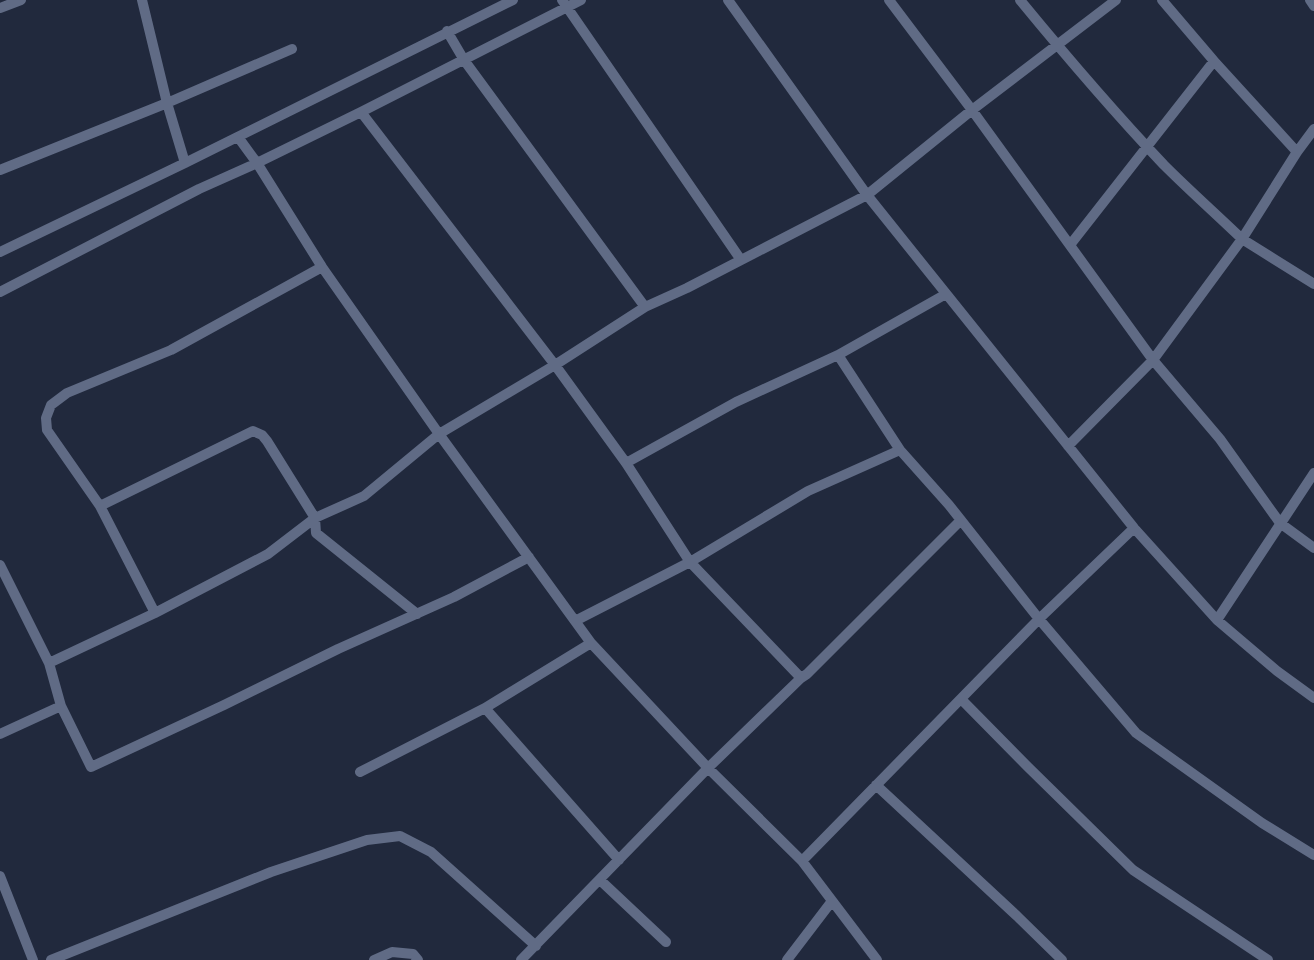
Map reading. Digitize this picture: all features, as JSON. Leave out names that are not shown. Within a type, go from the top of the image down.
[{"type":"street","points":[[0,8],[21,0]]},
{"type":"street","points":[[142,0],[167,103],[186,163]]},
{"type":"street","points":[[0,252],[186,163],[447,31],[513,0]]},
{"type":"street","points":[[0,292],[199,189],[257,163],[464,60],[564,4],[581,0]]},
{"type":"street","points":[[728,0],[866,195],[1134,528],[1218,620],[1277,671],[1314,698]]},
{"type":"street","points":[[889,0],[972,110],[1153,360],[1220,439],[1280,523],[1314,548]]},
{"type":"street","points":[[1020,0],[1058,46],[1166,166],[1242,238],[1314,284]]},
{"type":"street","points":[[49,663],[155,613],[268,554],[315,518],[364,496],[440,434],[645,308],[866,195],[972,110],[1116,0]]},
{"type":"street","points":[[1162,0],[1214,61],[1297,152]]},
{"type":"street","points":[[1310,0],[1314,6]]},
{"type":"street","points":[[564,4],[741,260]]},
{"type":"street","points":[[447,31],[464,60],[645,308]]},
{"type":"street","points":[[0,170],[167,103],[292,49]]},
{"type":"street","points":[[1070,245],[1214,61]]},
{"type":"street","points":[[361,112],[555,365],[626,463],[690,562],[801,678]]},
{"type":"street","points":[[1068,446],[1153,360],[1242,238],[1297,152],[1314,129]]},
{"type":"street","points":[[238,137],[257,163],[322,267],[591,643],[708,768],[802,861],[877,960]]},
{"type":"street","points":[[155,613],[100,506],[47,430],[46,418],[52,405],[67,394],[171,350],[322,267]]},
{"type":"street","points":[[626,463],[736,402],[838,355],[946,294]]},
{"type":"street","points":[[838,355],[900,450],[961,520],[1039,619],[1136,733],[1262,823],[1314,855]]},
{"type":"street","points":[[100,506],[253,431],[262,435],[267,441],[315,518],[316,533],[417,614]]},
{"type":"street","points":[[575,621],[690,562],[808,491],[900,450]]},
{"type":"street","points":[[1218,620],[1314,473]]},
{"type":"street","points":[[521,960],[708,768],[807,674],[961,520]]},
{"type":"street","points":[[802,861],[1039,619],[1134,528]]},
{"type":"street","points":[[0,565],[49,663],[61,706],[91,767],[454,597],[529,557]]},
{"type":"street","points":[[360,772],[486,708],[591,643]]},
{"type":"street","points":[[961,699],[1133,870],[1268,960]]},
{"type":"street","points":[[0,734],[61,706]]},
{"type":"street","points":[[486,708],[619,860]]},
{"type":"street","points":[[876,785],[1062,960]]},
{"type":"street","points":[[51,960],[272,872],[367,840],[400,836],[431,852],[536,946]]},
{"type":"street","points":[[0,879],[33,960]]},
{"type":"street","points":[[600,880],[666,942]]},
{"type":"street","points":[[787,960],[832,901]]},
{"type":"street","points":[[374,960],[392,952],[413,954],[418,960]]}]
